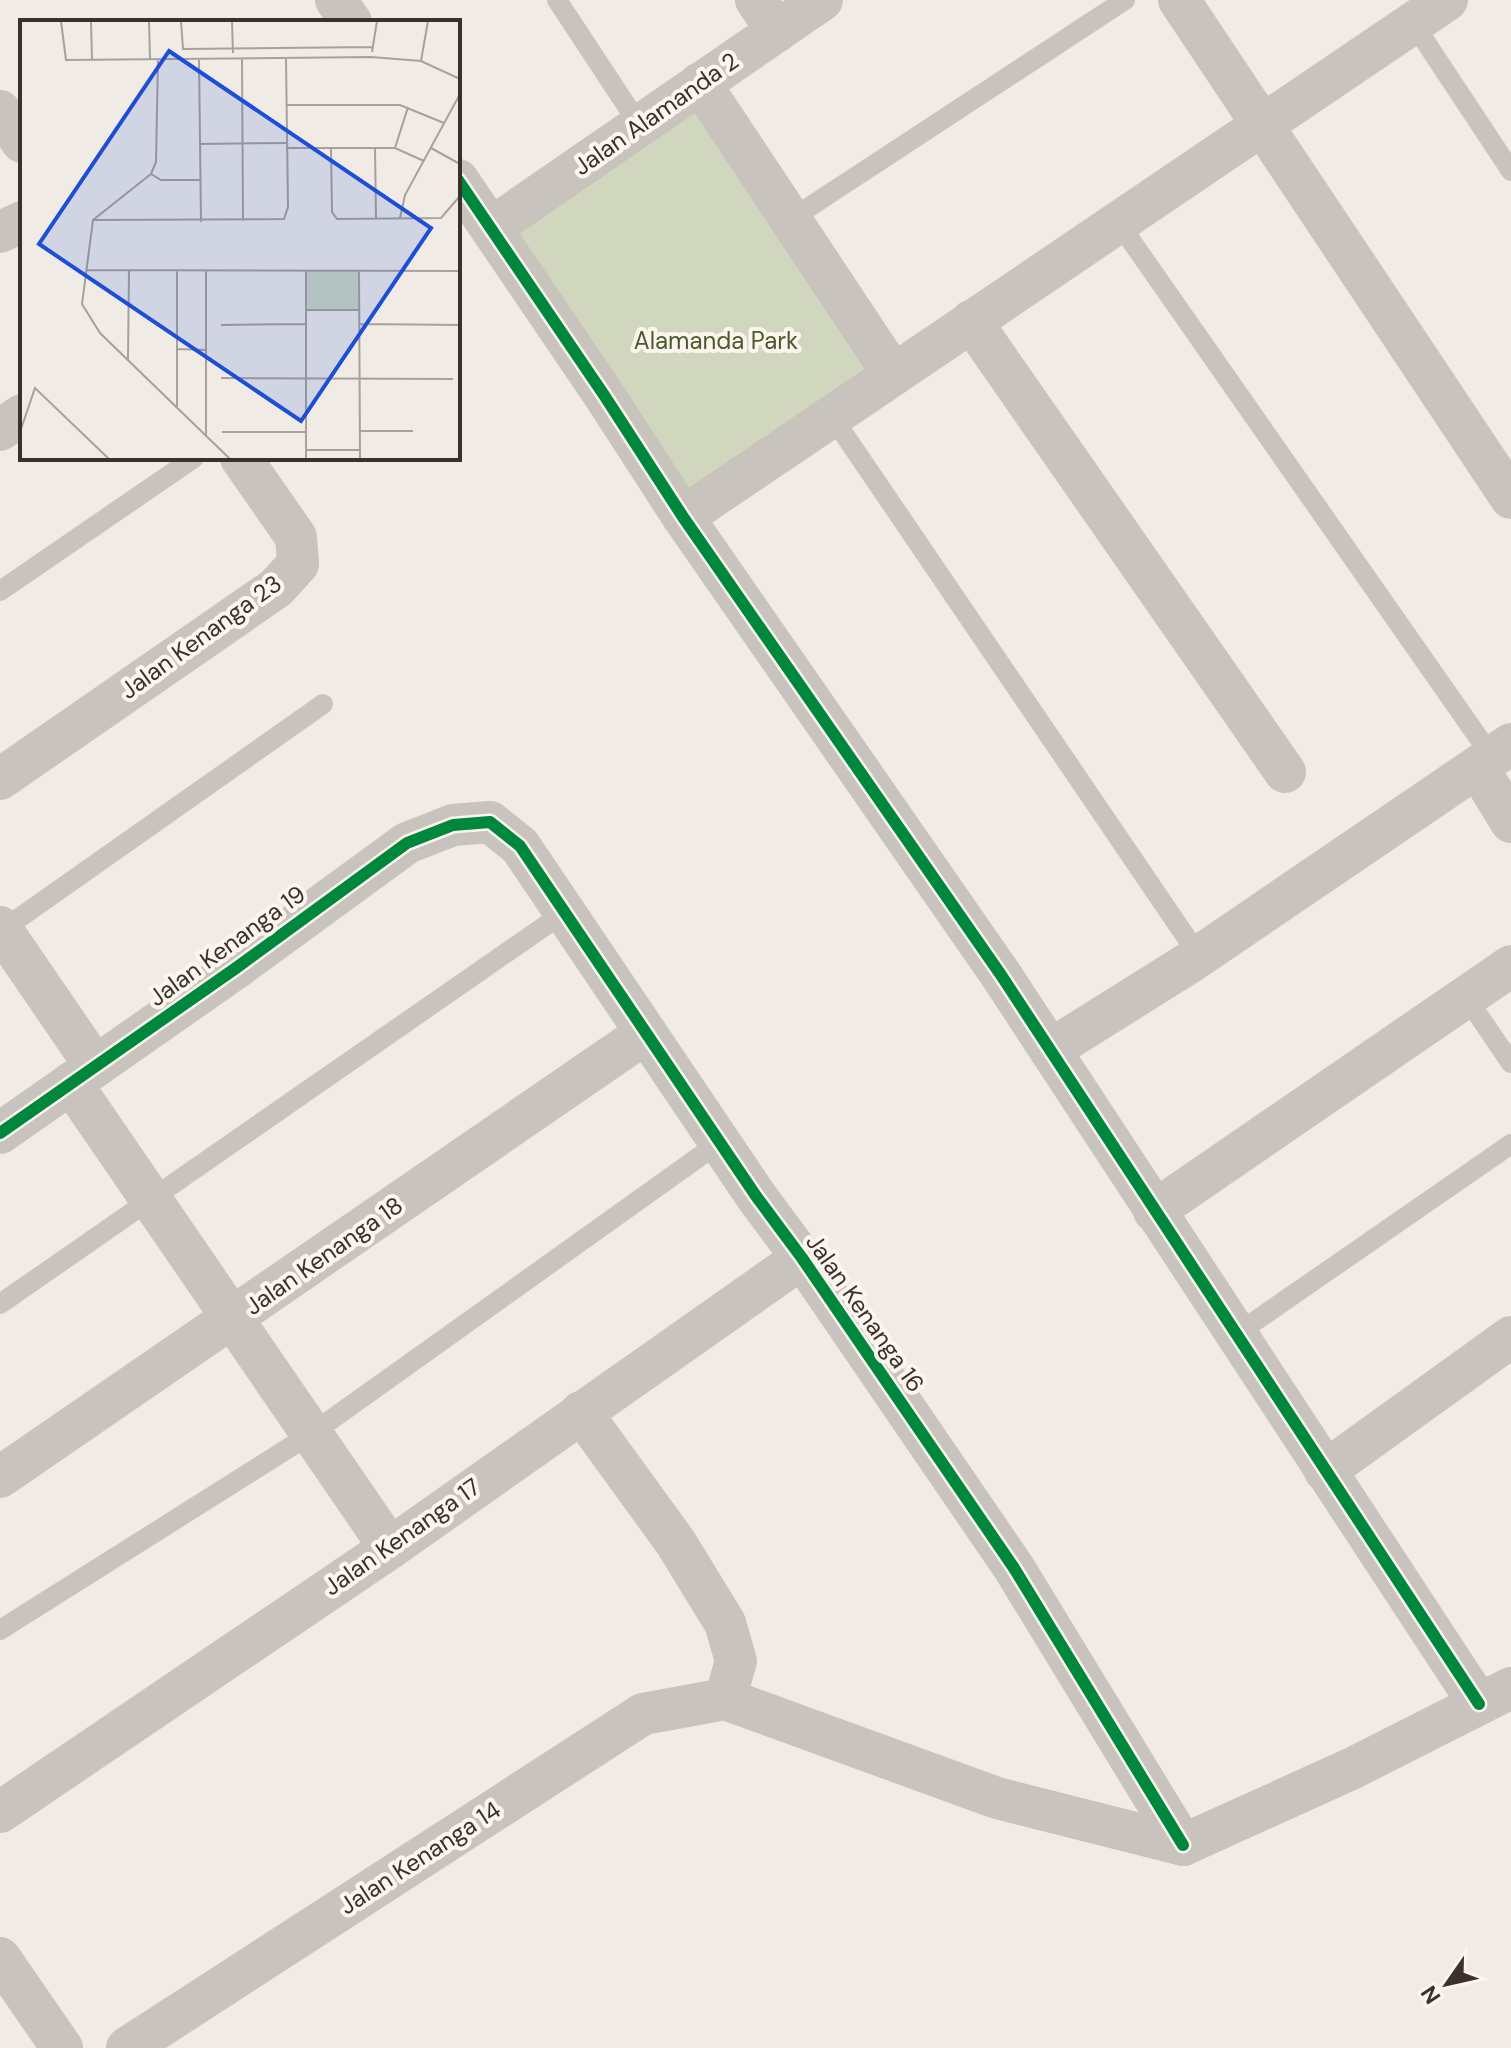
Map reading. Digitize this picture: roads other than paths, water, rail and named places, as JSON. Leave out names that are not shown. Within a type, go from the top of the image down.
[{"type":"street","points":[[336,0],[350,20]]},
{"type":"street","name":"Jalan Alamanda 2","points":[[491,228],[700,83],[767,16],[822,0]]},
{"type":"street","points":[[1179,0],[1511,498]]},
{"type":"street","points":[[683,517],[1447,0]]},
{"type":"street","points":[[700,83],[893,374]]},
{"type":"street","points":[[0,111],[20,139]]},
{"type":"street","points":[[460,183],[683,517],[1001,975],[1325,1471],[1495,1696],[1353,1768],[1183,1845],[997,1798],[725,1699],[736,1661],[725,1623],[676,1543],[581,1412]]},
{"type":"street","points":[[0,232],[20,223]]},
{"type":"street","points":[[971,321],[1285,772]]},
{"type":"street","points":[[0,430],[20,416]]},
{"type":"street","name":"Jalan Kenanga 23","points":[[0,779],[276,588],[298,564],[296,537],[242,460]]},
{"type":"street","points":[[1050,1050],[1199,956],[1494,756],[1511,822]]},
{"type":"street","name":"Jalan Kenanga 16","points":[[490,822],[520,846],[1014,1568],[1183,1845]]},
{"type":"street","name":"Jalan Kenanga 19","points":[[0,1133],[236,968],[407,843],[453,825],[490,822]]},
{"type":"street","points":[[1,929],[151,1200],[390,1548]]},
{"type":"street","points":[[1154,1211],[1511,966]]},
{"type":"street","name":"Jalan Kenanga 18","points":[[0,1477],[646,1033]]},
{"type":"street","name":"Jalan Kenanga 17","points":[[0,1812],[390,1548],[802,1258]]},
{"type":"street","points":[[1325,1471],[1511,1337]]},
{"type":"street","name":"Jalan Kenanga 14","points":[[127,2048],[643,1714],[725,1699]]},
{"type":"street","points":[[0,1958],[62,2048]]},
{"type":"lane","points":[[557,0],[640,126]]},
{"type":"lane","points":[[791,219],[1125,0]]},
{"type":"lane","points":[[1413,23],[1511,171]]},
{"type":"lane","points":[[1118,222],[1494,756]]},
{"type":"lane","points":[[831,415],[1199,956]]},
{"type":"lane","points":[[0,591],[191,460]]},
{"type":"lane","points":[[1,929],[323,704]]},
{"type":"lane","points":[[0,1304],[565,912]]},
{"type":"lane","points":[[1466,997],[1511,1063]]},
{"type":"lane","points":[[0,1630],[311,1434],[720,1142]]},
{"type":"lane","points":[[1235,1335],[1511,1144]]},
{"type":"park label","name":"Alamanda Park","points":[[716,341]]}]
